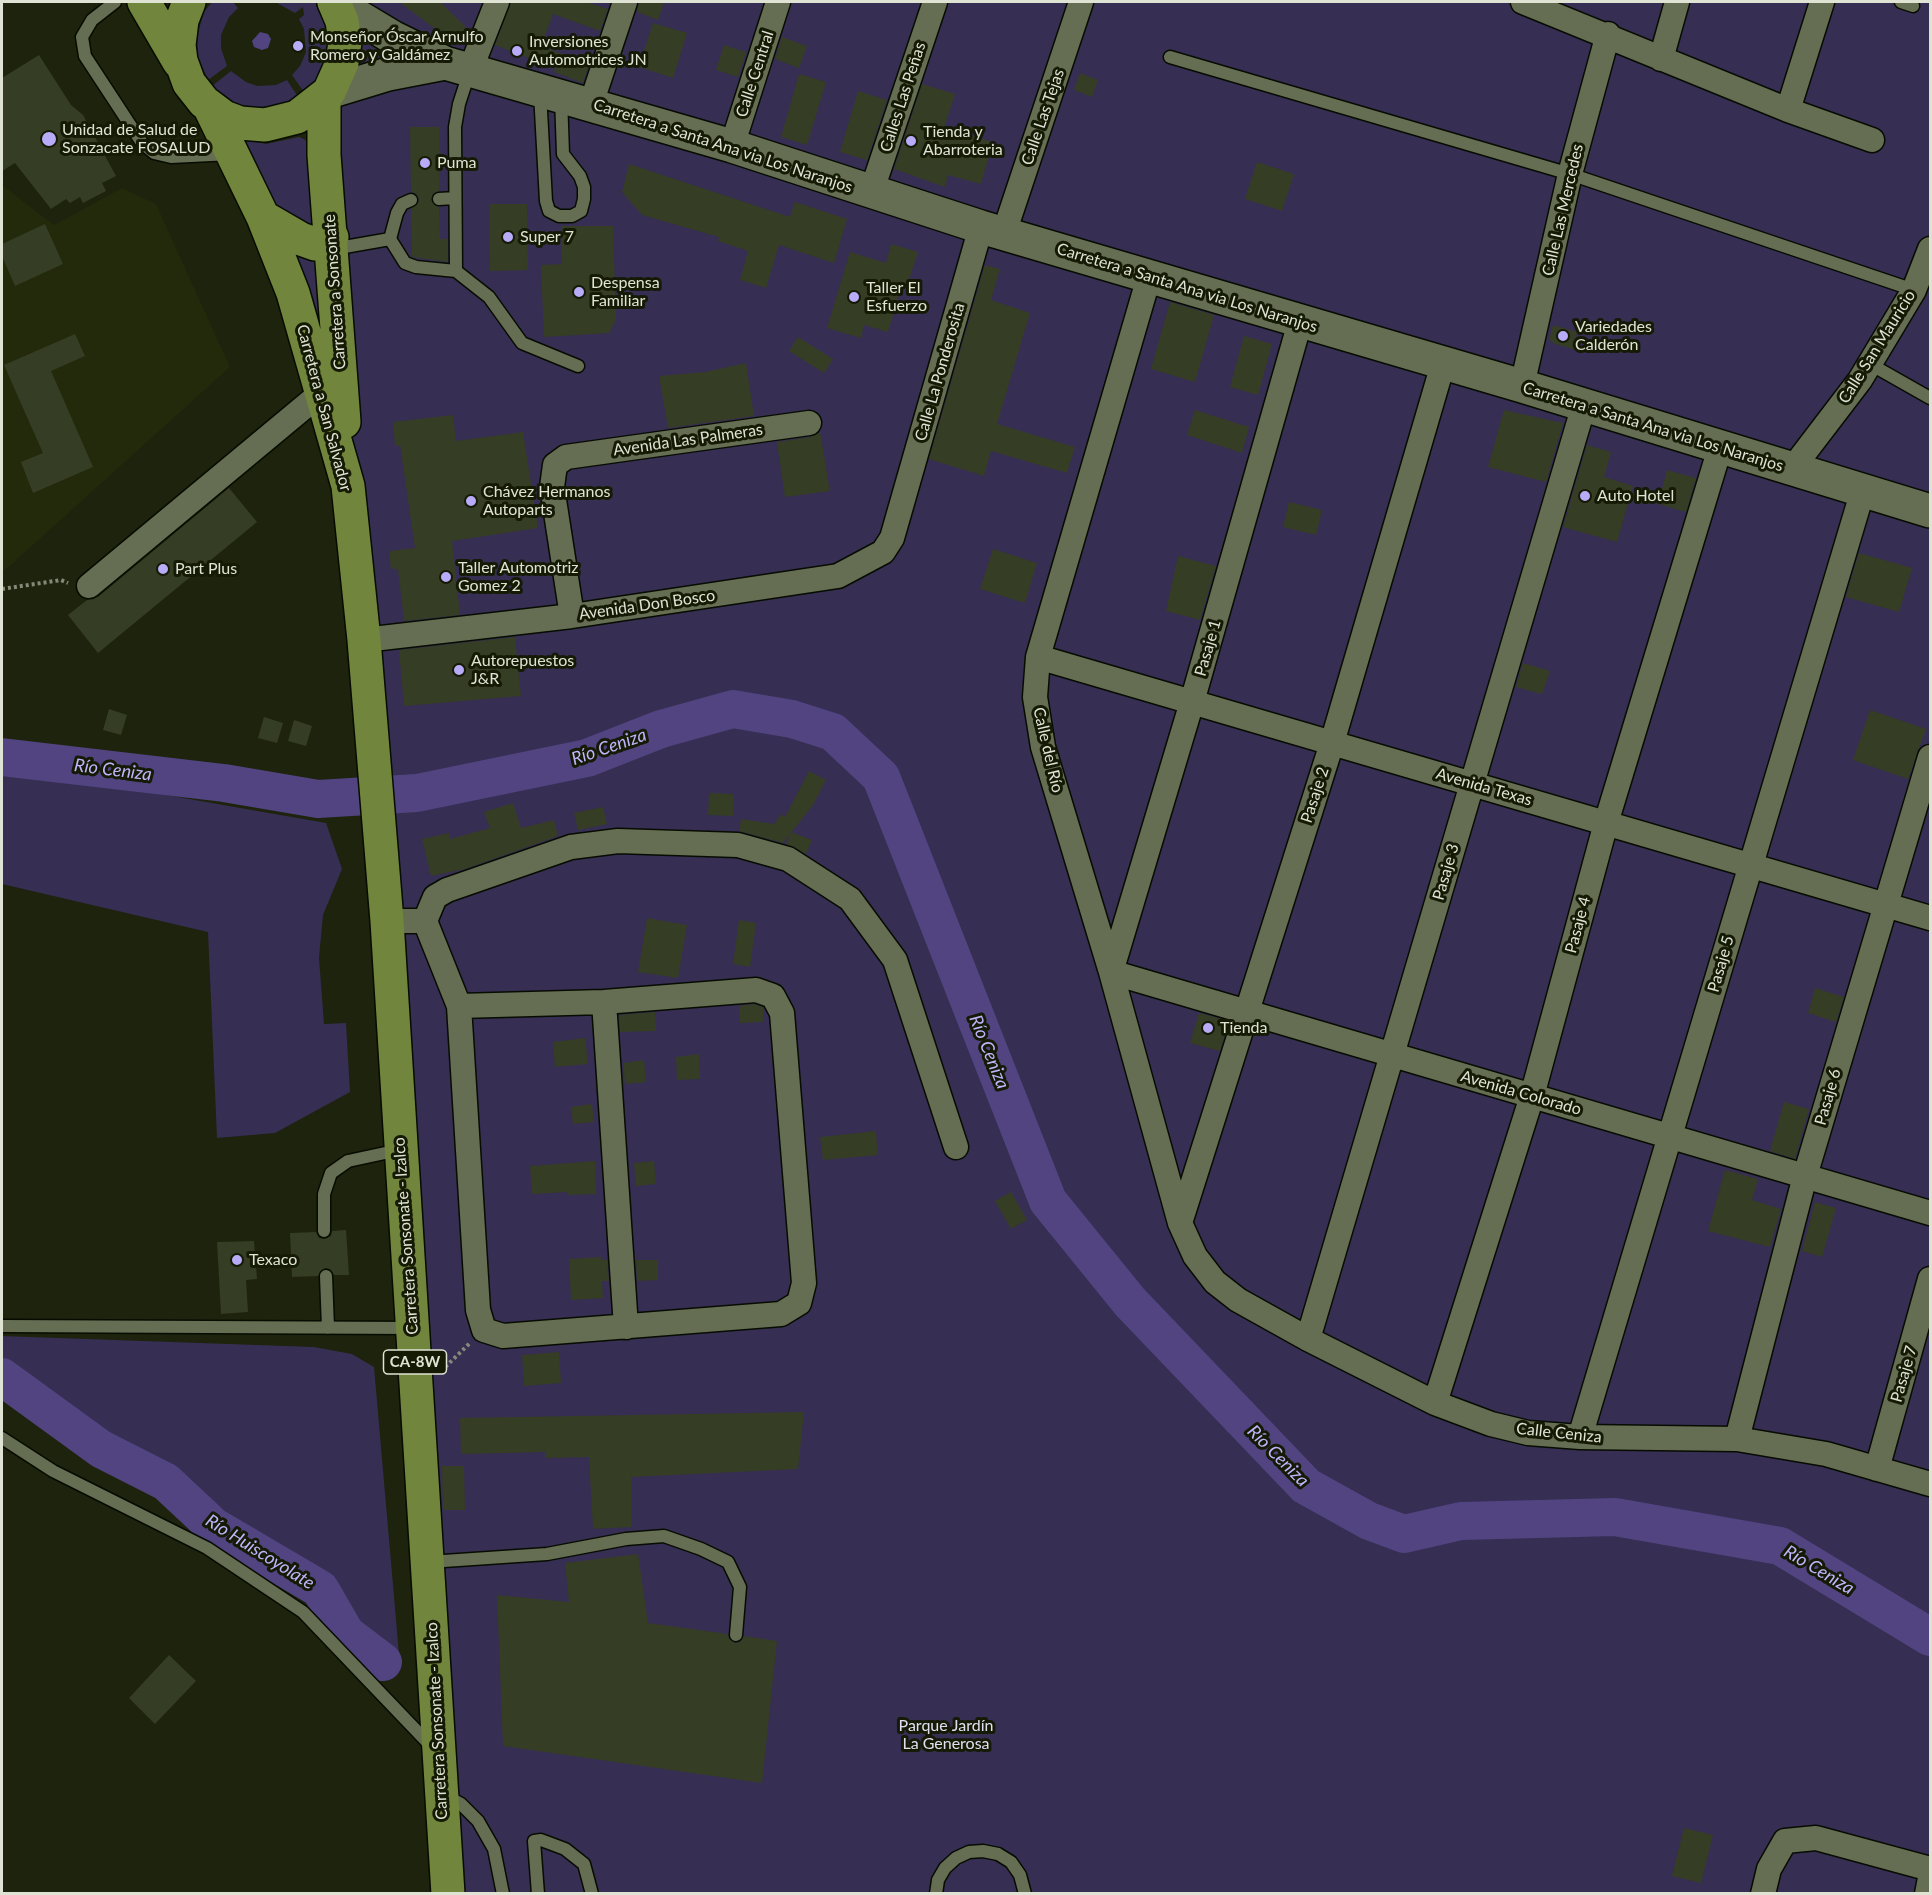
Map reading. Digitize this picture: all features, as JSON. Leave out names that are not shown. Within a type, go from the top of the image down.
[{"type":"main road","points":[[144,2],[194,90],[210,108],[240,123],[265,125],[297,117],[326,95],[414,67],[458,65]]},
{"type":"main road","points":[[183,69],[179,37],[189,2]]},
{"type":"main road","points":[[326,95],[342,63],[345,42],[342,21],[334,2]]},
{"type":"main road","name":"Carretera a Santa Ana via Los Naranjos","points":[[334,2],[392,37],[458,65],[732,146],[871,193],[992,230],[1522,386],[1930,511]]},
{"type":"main road","name":"Carretera a Sonsonate","points":[[326,95],[324,155],[333,243],[348,486]]},
{"type":"main road","name":"Carretera a San Salvador","points":[[210,108],[263,217],[293,293],[348,486],[364,640],[378,830]]},
{"type":"main road","points":[[263,217],[301,239],[315,244],[333,243]]},
{"type":"main road","name":"Carretera Sonsonate - Izalco","points":[[378,830],[387,921],[399,1150],[413,1328],[448,1893]]},
{"type":"street","points":[[458,65],[497,2]]},
{"type":"street","points":[[564,96],[625,2]]},
{"type":"street","name":"Calle Central","points":[[732,146],[778,2]]},
{"type":"street","name":"Calles Las Peñas","points":[[871,193],[935,2]]},
{"type":"street","name":"Calle Las Tejas","points":[[992,230],[1082,2]]},
{"type":"street","points":[[1523,2],[1608,34],[1660,59],[1788,110],[1872,140]]},
{"type":"street","points":[[1660,59],[1677,2]]},
{"type":"street","points":[[1788,110],[1822,2]]},
{"type":"street","name":"Calle Las Mercedes","points":[[1522,386],[1570,174],[1608,34]]},
{"type":"street","name":"Calle La Ponderosita","points":[[898,516],[992,230]]},
{"type":"street","name":"Calle San Mauricio","points":[[1792,469],[1870,364],[1924,270]]},
{"type":"street","name":"Calle del Río","points":[[1149,277],[1038,657],[1035,698],[1043,747],[1112,972],[1180,1223]]},
{"type":"street","name":"Pasaje 1","points":[[1112,972],[1192,702],[1300,322]]},
{"type":"street","name":"Pasaje 2","points":[[1180,1223],[1245,1011],[1332,743],[1443,364]]},
{"type":"street","points":[[89,586],[321,393]]},
{"type":"street","name":"Pasaje 3","points":[[1308,1339],[1394,1055],[1471,784],[1584,405]]},
{"type":"street","name":"Avenida Las Palmeras","points":[[572,616],[552,487],[555,465],[566,457],[809,423]]},
{"type":"street","name":"Pasaje 4","points":[[1435,1402],[1532,1096],[1606,823],[1720,448]]},
{"type":"street","name":"Pasaje 5","points":[[1580,1437],[1863,490]]},
{"type":"street","name":"Avenida Don Bosco","points":[[364,640],[572,616],[838,576],[883,552],[892,538],[898,516]]},
{"type":"street","name":"Avenida Texas","points":[[1038,657],[1930,918]]},
{"type":"street","name":"Pasaje 6","points":[[1737,1439],[1805,1176],[1930,757]]},
{"type":"street","points":[[459,1006],[604,1002],[756,990],[773,996],[782,1013],[804,1283],[799,1303],[781,1314],[503,1336],[484,1330],[478,1310],[459,1006],[425,921],[435,897],[447,890],[571,847],[618,841],[738,845],[788,859],[850,898],[895,960],[956,1147]]},
{"type":"street","points":[[387,921],[425,921]]},
{"type":"street","name":"Avenida Colorado","points":[[1112,972],[1930,1213]]},
{"type":"street","points":[[604,1002],[626,1327]]},
{"type":"street","name":"Calle Ceniza","points":[[1180,1223],[1195,1256],[1215,1282],[1238,1300],[1308,1339],[1435,1402],[1491,1424],[1528,1433],[1580,1437],[1737,1439],[1826,1454],[1930,1484]]},
{"type":"street","name":"Pasaje 7","points":[[1877,1469],[1930,1279]]},
{"type":"street","points":[[1763,1893],[1769,1869],[1785,1841],[1816,1838],[1930,1869]]},
{"type":"street","points":[[1927,1893],[1930,1878]]},
{"type":"lane","points":[[115,2],[92,20],[82,37],[85,56],[142,143],[154,153],[171,157],[232,154]]},
{"type":"lane","points":[[1170,57],[1570,174],[1924,270]]},
{"type":"lane","points":[[456,271],[455,127],[459,104],[458,65]]},
{"type":"lane","points":[[564,96],[563,154],[580,176],[584,187],[581,210],[572,216],[559,216],[549,211],[546,201],[564,96]]},
{"type":"lane","points":[[439,199],[455,198]]},
{"type":"lane","points":[[411,200],[402,204],[396,213],[390,239],[405,263],[416,267],[456,271],[489,297],[522,343],[578,366]]},
{"type":"lane","points":[[333,243],[390,239]]},
{"type":"lane","points":[[1870,364],[1930,398]]},
{"type":"lane","points":[[324,1231],[324,1194],[332,1173],[348,1161],[399,1150]]},
{"type":"lane","points":[[326,1276],[328,1328]]},
{"type":"lane","points":[[2,1326],[413,1328]]},
{"type":"lane","points":[[2,1438],[53,1472],[207,1548],[303,1612],[440,1755]]},
{"type":"lane","points":[[428,1562],[548,1554],[626,1539],[664,1536],[701,1549],[728,1562],[740,1587],[736,1635]]},
{"type":"lane","points":[[442,1793],[461,1804],[478,1821],[494,1849],[503,1893]]},
{"type":"lane","points":[[538,1893],[534,1841],[541,1840],[565,1848],[584,1864],[592,1893]]},
{"type":"lane","points":[[936,1893],[938,1880],[956,1858],[969,1852],[983,1851],[998,1854],[1011,1862],[1020,1875],[1025,1893]]},
{"type":"path","points":[[2,588],[62,580],[75,586],[89,586]]},
{"type":"path","points":[[417,1394],[484,1330]]},
{"type":"shaded area","points":[[260,32],[268,34],[271,39],[268,48],[262,50],[254,47],[252,41]]},
{"type":"shaded area","points":[[2,185],[54,225],[122,188],[156,204],[230,367],[2,573]]},
{"type":"green space","points":[[212,2],[233,2],[238,8],[229,17],[221,35],[221,48],[227,66],[208,80],[198,57],[197,36],[204,12]]},
{"type":"green space","name":"Parque Jardín La Generosa","points":[[275,2],[1930,2],[1930,1893],[441,1893],[309,94],[306,95],[292,75],[300,66],[306,52],[304,29],[299,19],[304,15],[303,7],[295,13]]},
{"type":"green space","points":[[231,71],[246,82],[257,86],[276,85],[287,80],[300,100],[259,110],[238,105],[212,86]]},
{"type":"green space","points":[[299,137],[310,142],[315,232],[278,216],[244,140],[266,144]]},
{"type":"green space","points":[[289,243],[316,255],[320,357]]},
{"type":"green space","points":[[2,776],[149,792],[326,823],[342,869],[323,915],[319,958],[324,1024],[346,1023],[350,1092],[275,1133],[217,1138],[208,932],[2,884]]},
{"type":"green space","points":[[2,1336],[314,1347],[352,1354],[374,1367],[399,1654],[351,1627],[325,1581],[217,1524],[168,1479],[104,1447],[2,1361]]},
{"type":"building","points":[[399,2],[440,2],[466,27],[458,46]]},
{"type":"building","points":[[511,2],[586,2],[608,9],[600,31],[553,14],[541,46],[589,64],[583,83],[554,72],[555,68],[495,45]]},
{"type":"building","points":[[639,2],[664,2],[658,20],[637,12]]},
{"type":"building","points":[[653,23],[687,33],[673,78],[639,67]]},
{"type":"building","points":[[782,37],[807,46],[799,68],[775,59]]},
{"type":"building","points":[[724,45],[746,52],[738,77],[716,70]]},
{"type":"building","name":"Unidad de Salud de Sonzacate FOSALUD","points":[[39,55],[71,105],[83,115],[116,176],[102,183],[106,191],[83,203],[80,197],[70,203],[66,199],[51,209],[15,163],[2,171],[2,78]]},
{"type":"building","points":[[1080,73],[1098,80],[1092,97],[1074,90]]},
{"type":"building","points":[[799,74],[826,82],[807,145],[781,137]]},
{"type":"building","points":[[922,84],[955,94],[944,128],[993,142],[981,184],[948,175],[945,187],[894,169]]},
{"type":"building","points":[[858,91],[887,100],[867,160],[840,152]]},
{"type":"building","name":"Puma","points":[[410,127],[439,127],[439,191],[434,193],[431,200],[439,207],[440,239],[448,239],[448,262],[412,257],[411,209],[419,200],[416,194],[411,192]]},
{"type":"building","points":[[1257,162],[1294,174],[1282,211],[1245,199]]},
{"type":"building","points":[[629,164],[790,217],[795,202],[847,219],[834,263],[779,245],[766,288],[740,280],[748,251],[718,241],[719,237],[642,215],[622,192]]},
{"type":"building","name":"Super 7","points":[[489,204],[527,204],[528,270],[490,271]]},
{"type":"building","points":[[45,224],[63,264],[15,286],[2,256],[2,244]]},
{"type":"building","name":"Despensa Familiar","points":[[561,226],[613,226],[616,319],[609,333],[544,337],[541,265],[562,264]]},
{"type":"building","points":[[891,244],[918,252],[907,286],[902,285],[888,332],[864,325],[861,338],[827,328],[850,252],[886,263]]},
{"type":"building","points":[[985,265],[1000,269],[991,300],[1030,313],[997,424],[1075,447],[1067,473],[991,451],[984,476],[929,459]]},
{"type":"building","points":[[1170,302],[1214,315],[1195,382],[1151,369]]},
{"type":"building","name":"Variedades Calderón","points":[[1553,325],[1577,332],[1573,349],[1549,340]]},
{"type":"building","points":[[75,334],[85,356],[51,371],[93,467],[33,493],[21,462],[43,453],[4,365]]},
{"type":"building","points":[[1244,336],[1272,344],[1258,395],[1230,387]]},
{"type":"building","points":[[798,337],[833,359],[824,373],[789,351]]},
{"type":"building","points":[[746,363],[754,416],[668,428],[659,376],[705,372]]},
{"type":"building","points":[[1195,410],[1249,427],[1242,453],[1187,435]]},
{"type":"building","points":[[1504,410],[1563,423],[1546,482],[1488,467]]},
{"type":"building","points":[[453,415],[456,441],[523,432],[538,528],[452,541],[460,615],[404,621],[398,569],[391,569],[389,551],[415,548],[400,445],[395,446],[393,422]]},
{"type":"building","points":[[820,432],[830,491],[785,497],[777,442],[811,437]]},
{"type":"building","name":"Auto Hotel","points":[[1587,445],[1611,452],[1604,477],[1633,486],[1617,542],[1563,527]]},
{"type":"building","points":[[1667,470],[1696,478],[1686,512],[1658,504]]},
{"type":"building","name":"Part Plus","points":[[229,488],[257,522],[98,653],[68,615],[87,600],[98,597]]},
{"type":"building","points":[[1289,502],[1322,510],[1316,535],[1283,527]]},
{"type":"building","points":[[993,549],[1037,563],[1025,603],[980,589]]},
{"type":"building","points":[[1859,553],[1912,568],[1899,612],[1846,597]]},
{"type":"building","points":[[1178,556],[1216,566],[1200,620],[1166,611]]},
{"type":"building","name":"Autorepuestos J&R","points":[[515,637],[521,696],[404,706],[399,650]]},
{"type":"building","points":[[1523,663],[1550,671],[1542,694],[1516,687]]},
{"type":"building","points":[[109,709],[127,715],[121,735],[103,730]]},
{"type":"building","points":[[1870,710],[1926,729],[1908,779],[1853,760]]},
{"type":"building","points":[[264,717],[283,723],[277,743],[258,738]]},
{"type":"building","points":[[294,720],[312,726],[306,746],[288,741]]},
{"type":"building","points":[[809,771],[826,780],[813,805],[783,843],[739,831],[741,819],[774,824],[781,814],[785,817]]},
{"type":"building","points":[[709,793],[734,794],[733,816],[708,815]]},
{"type":"building","points":[[513,803],[521,828],[554,820],[558,836],[465,869],[431,876],[422,839],[449,833],[450,839],[490,828],[484,812]]},
{"type":"building","points":[[603,807],[607,824],[578,830],[574,813]]},
{"type":"building","points":[[791,832],[812,840],[806,854],[786,844]]},
{"type":"building","points":[[647,918],[687,925],[678,978],[638,972]]},
{"type":"building","points":[[739,920],[756,923],[750,967],[733,964]]},
{"type":"building","points":[[1815,988],[1844,997],[1836,1022],[1808,1013]]},
{"type":"building","points":[[754,1004],[763,1007],[763,1022],[740,1023],[739,1006]]},
{"type":"building","points":[[655,1012],[656,1031],[620,1032],[619,1015]]},
{"type":"building","points":[[1199,1013],[1229,1021],[1220,1051],[1190,1043]]},
{"type":"building","points":[[585,1038],[588,1064],[555,1067],[553,1042]]},
{"type":"building","points":[[699,1054],[700,1079],[677,1080],[676,1057]]},
{"type":"building","points":[[644,1060],[646,1082],[625,1084],[623,1063]]},
{"type":"building","points":[[1784,1102],[1809,1109],[1795,1159],[1770,1151]]},
{"type":"building","points":[[592,1104],[594,1122],[573,1124],[571,1107]]},
{"type":"building","points":[[876,1131],[878,1155],[823,1160],[820,1137]]},
{"type":"building","points":[[595,1161],[596,1194],[568,1195],[568,1192],[532,1194],[530,1166]]},
{"type":"building","points":[[654,1161],[656,1184],[636,1186],[634,1163]]},
{"type":"building","points":[[1725,1170],[1758,1179],[1752,1200],[1781,1209],[1770,1247],[1708,1231]]},
{"type":"building","points":[[1011,1192],[1027,1220],[1011,1229],[995,1201]]},
{"type":"building","points":[[1815,1202],[1836,1208],[1822,1257],[1802,1251]]},
{"type":"building","points":[[346,1230],[349,1275],[334,1275],[330,1269],[325,1268],[318,1276],[292,1277],[290,1233],[316,1232],[319,1238],[325,1239],[331,1236],[332,1231]]},
{"type":"building","name":"Texaco","points":[[254,1241],[257,1279],[246,1280],[248,1312],[221,1314],[217,1242]]},
{"type":"building","points":[[601,1257],[601,1260],[607,1260],[609,1281],[602,1281],[603,1298],[571,1300],[569,1259]]},
{"type":"building","points":[[636,1260],[658,1260],[658,1280],[637,1281]]},
{"type":"building","points":[[559,1352],[561,1383],[524,1386],[522,1355]]},
{"type":"building","points":[[804,1412],[798,1469],[631,1477],[631,1527],[593,1529],[589,1457],[545,1458],[545,1452],[461,1454],[460,1418]]},
{"type":"building","points":[[442,1466],[464,1466],[465,1510],[443,1510]]},
{"type":"building","points":[[638,1554],[648,1623],[728,1634],[729,1639],[735,1643],[740,1642],[744,1636],[777,1641],[762,1783],[503,1746],[497,1595],[569,1602],[565,1563]]},
{"type":"building","points":[[169,1655],[196,1681],[155,1724],[129,1698]]},
{"type":"building","points":[[1684,1828],[1713,1835],[1701,1883],[1672,1876]]},
{"type":"waterway","name":"Río Ceniza","points":[[2,757],[224,783],[318,799],[417,793],[587,758],[661,729],[733,709],[792,719],[833,732],[881,777],[1048,1201],[1130,1302],[1306,1486],[1369,1521],[1404,1534],[1461,1521],[1615,1517],[1780,1546],[1930,1637]]},
{"type":"waterway","name":"Río Huiscoyolate","points":[[2,1377],[101,1449],[166,1482],[213,1526],[320,1589],[346,1634],[383,1662]]},
{"type":"place","name":"Monseñor Óscar Arnulfo Romero y Galdámez","points":[[298,46]]},
{"type":"place","name":"Inversiones Automotrices JN","points":[[517,51]]},
{"type":"place","name":"Unidad de Salud de Sonzacate FOSALUD","points":[[49,139]]},
{"type":"place","name":"Tienda y Abarroteria","points":[[911,141]]},
{"type":"place","name":"Puma","points":[[425,163]]},
{"type":"place","name":"Super 7","points":[[508,237]]},
{"type":"place","name":"Despensa Familiar","points":[[579,292]]},
{"type":"place","name":"Taller El Esfuerzo","points":[[854,297]]},
{"type":"place","name":"Variedades Calderón","points":[[1563,336]]},
{"type":"place","name":"Auto Hotel","points":[[1585,496]]},
{"type":"place","name":"Chávez Hermanos Autoparts","points":[[471,501]]},
{"type":"place","name":"Part Plus","points":[[163,569]]},
{"type":"place","name":"Taller Automotriz Gomez 2","points":[[446,577]]},
{"type":"place","name":"Autorepuestos J&R","points":[[459,670]]},
{"type":"place","name":"Tienda","points":[[1208,1028]]},
{"type":"place","name":"Texaco","points":[[237,1260]]}]
